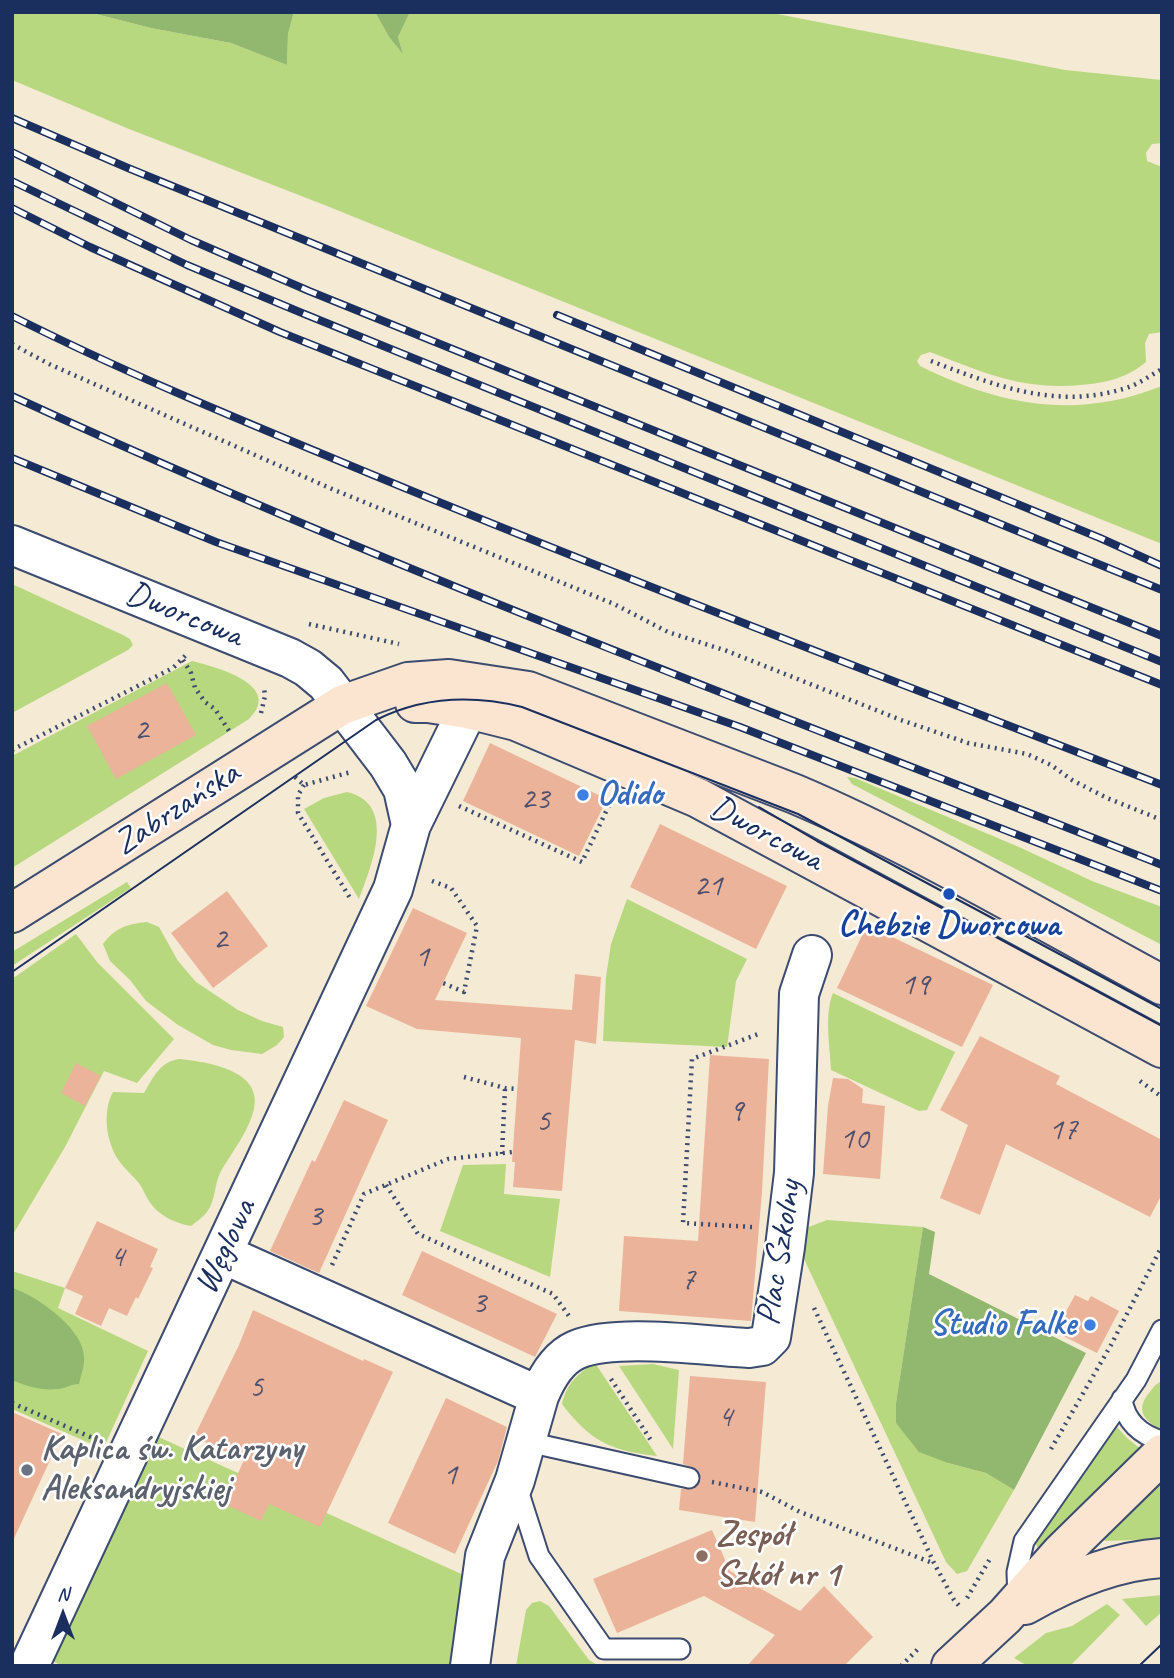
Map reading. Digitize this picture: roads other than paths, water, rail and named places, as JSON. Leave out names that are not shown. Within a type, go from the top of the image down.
[{"type":"main road","name":"Dworcowa","points":[[342,705],[428,703],[458,694],[527,691],[696,754],[817,803],[953,872],[1162,985]]},
{"type":"main road","name":"Dworcowa","points":[[458,694],[698,798],[1162,1048]]},
{"type":"main road","name":"Zabrzańska","points":[[12,913],[342,705]]},
{"type":"main road","points":[[951,1666],[1011,1608],[1060,1553],[1162,1454]]},
{"type":"main road","points":[[1011,1608],[1085,1577],[1132,1561],[1162,1558]]},
{"type":"street","name":"Dworcowa","points":[[12,545],[290,658],[308,667],[326,682],[342,705]]},
{"type":"street","name":"Węglowa","points":[[29,1666],[393,889],[411,825],[458,694]]},
{"type":"street","name":"Węglowa","points":[[342,705],[388,764],[403,789],[411,825]]},
{"type":"street","name":"Plac Szkolny","points":[[470,1666],[485,1556],[515,1480],[539,1396],[556,1367],[573,1351],[589,1346],[629,1341],[749,1348],[762,1346],[771,1337],[794,1173],[799,994],[812,955]]},
{"type":"street","points":[[223,1254],[539,1396]]},
{"type":"lane","points":[[1011,1608],[1024,1541],[1142,1370],[1162,1330]]},
{"type":"lane","points":[[1122,1399],[1129,1420],[1147,1437],[1162,1441]]},
{"type":"lane","points":[[527,1442],[681,1476]]},
{"type":"lane","points":[[515,1480],[539,1556],[604,1649],[680,1649]]},
{"type":"tram line","points":[[12,972],[376,720],[411,707],[448,700],[466,700],[522,707],[798,814],[1162,1009]]},
{"type":"tram line","points":[[759,807],[817,841],[1162,1026]]},
{"type":"tram line","points":[[1139,1666],[1162,1644]]},
{"type":"railway","points":[[12,118],[128,168],[1162,590]]},
{"type":"railway","points":[[12,152],[191,240],[309,291],[1162,636]]},
{"type":"railway","points":[[12,181],[187,265],[1162,662]]},
{"type":"railway","points":[[12,208],[90,247],[280,332],[1162,685]]},
{"type":"railway","points":[[557,315],[1100,538],[1162,566]]},
{"type":"railway","points":[[12,316],[194,400],[475,517],[1162,785]]},
{"type":"railway","points":[[12,396],[154,460],[440,580],[1162,865]]},
{"type":"railway","points":[[12,458],[216,542],[740,727],[1162,891]]},
{"type":"place","name":"Odido","points":[[583,795]]},
{"type":"place","name":"Chebzie Dworcowa","points":[[949,894]]},
{"type":"place","name":"Studio Falke","points":[[1090,1325]]},
{"type":"place","name":"Kaplica św. Katarzyny Aleksandryjskiej","points":[[27,1470]]},
{"type":"place","name":"Zespół Szkół nr 1","points":[[702,1556]]}]
